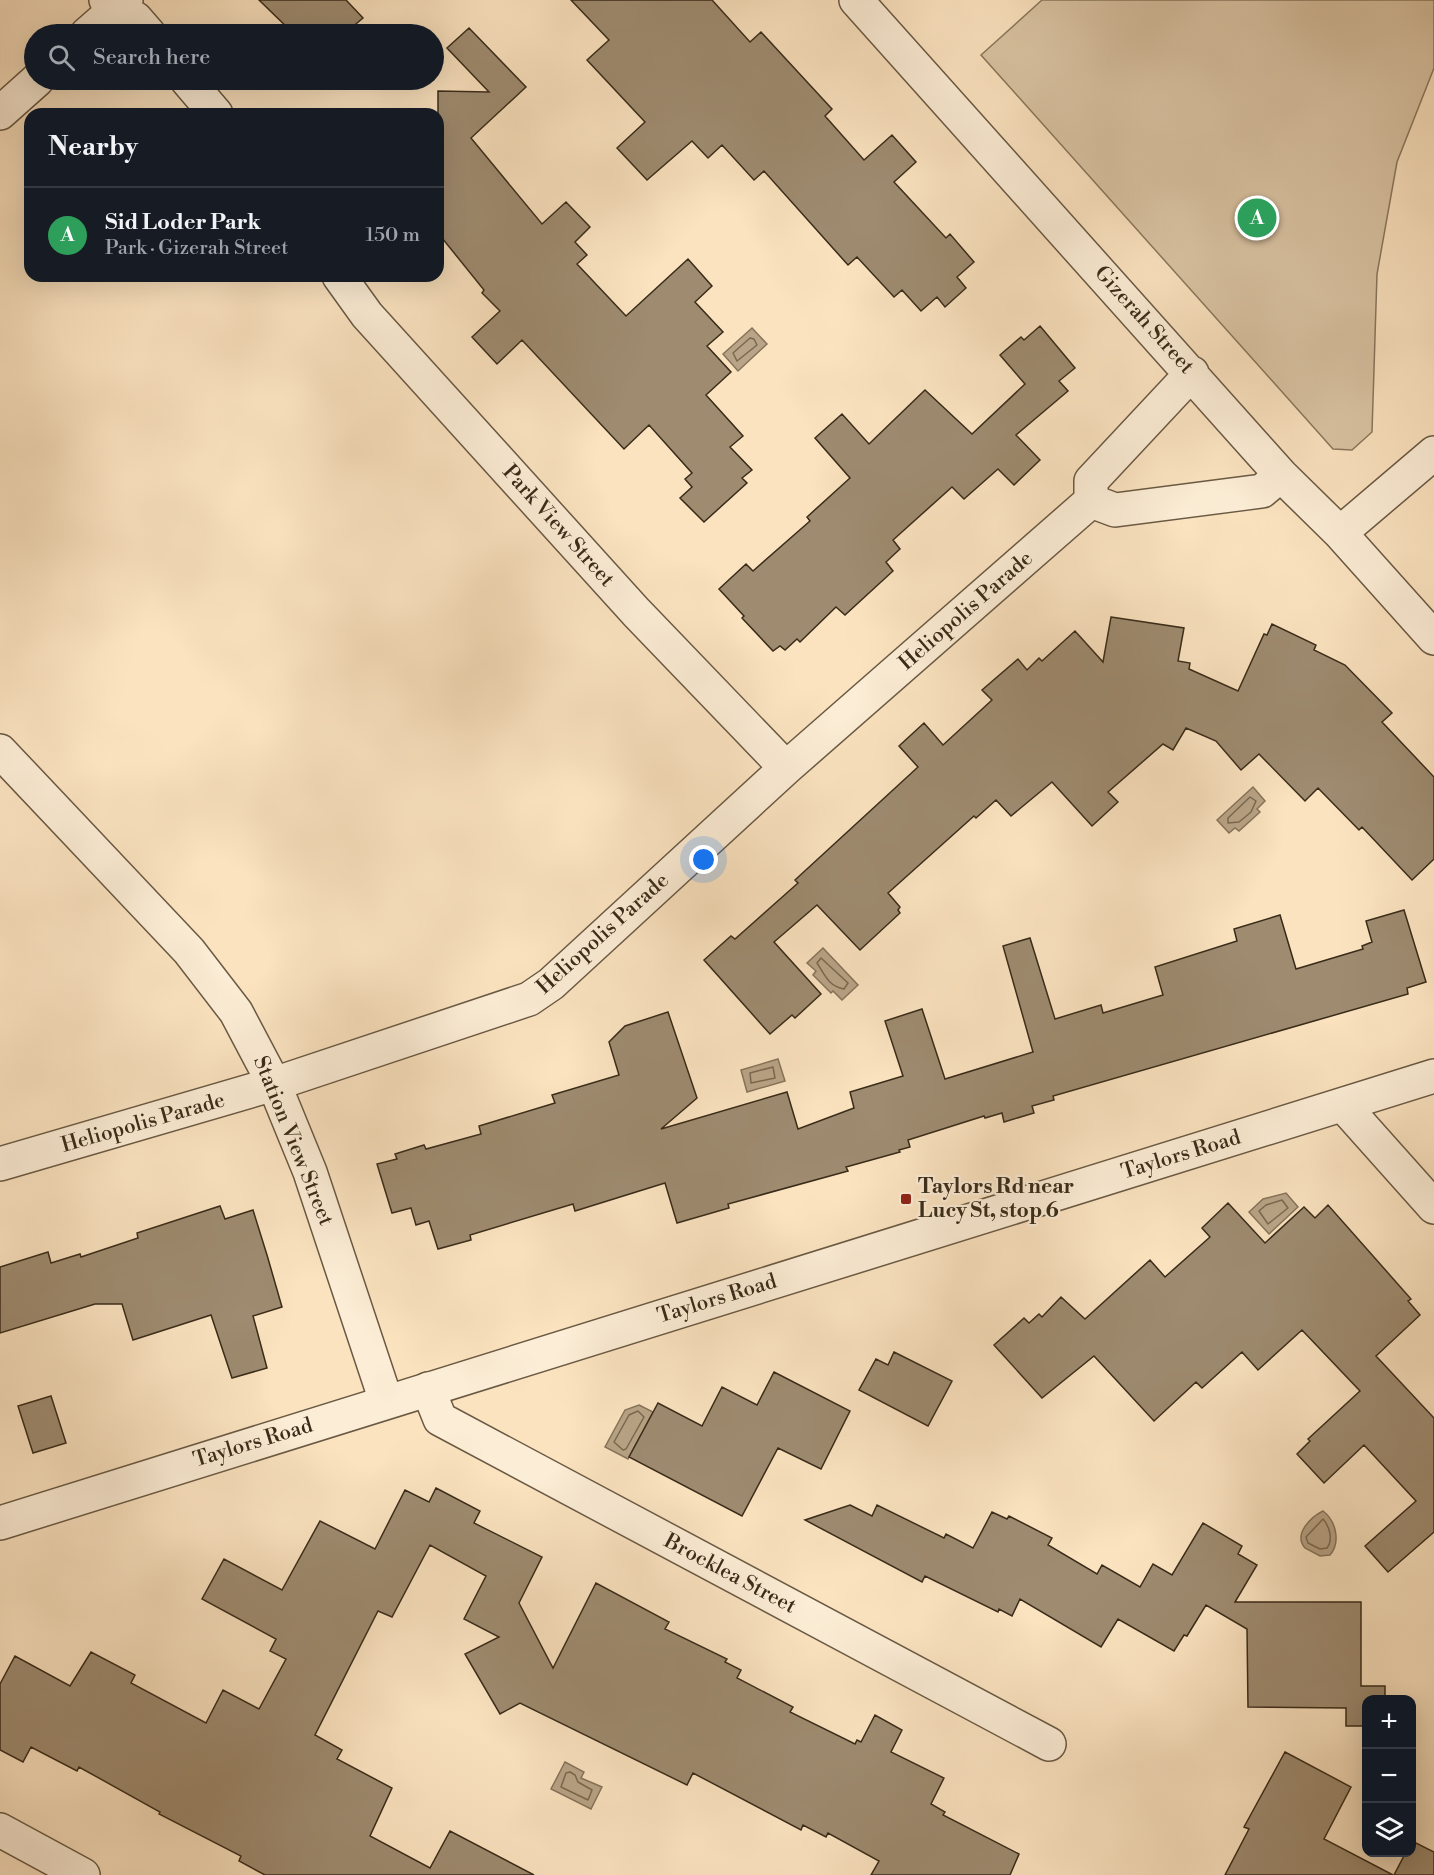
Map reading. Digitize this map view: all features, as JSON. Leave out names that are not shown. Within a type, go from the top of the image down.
[{"type":"street","name":"Gizerah Street","points":[[856,0],[1281,475],[1340,533],[1434,638]]},
{"type":"street","points":[[96,24],[116,2],[140,24]]},
{"type":"street","points":[[0,113],[26,90]]},
{"type":"street","points":[[196,90],[211,108]]},
{"type":"street","name":"Park View Street","points":[[343,282],[367,315],[620,594],[786,768]]},
{"type":"street","points":[[1192,373],[1091,481],[1091,501],[1115,510],[1262,490],[1281,475]]},
{"type":"street","points":[[1340,533],[1434,453]]},
{"type":"street","name":"Heliopolis Parade","points":[[0,1164],[274,1084],[529,999],[551,984],[786,768],[1091,501]]},
{"type":"street","name":"Station View Street","points":[[0,751],[189,951],[236,1012],[274,1084],[310,1172],[386,1401]]},
{"type":"street","name":"Taylors Road","points":[[0,1523],[1434,1076]]},
{"type":"street","points":[[1343,1105],[1434,1207]]},
{"type":"street","name":"Brocklea Street","points":[[428,1389],[440,1419],[1049,1744]]},
{"type":"street","points":[[0,1830],[83,1875]]},
{"type":"shaded area","points":[[1042,0],[1434,0],[1434,68],[1397,162],[1377,274],[1372,432],[1352,450],[1333,449],[981,55]]},
{"type":"water","points":[[752,328],[767,344],[738,371],[723,354]]},
{"type":"water","points":[[1253,787],[1265,801],[1257,809],[1260,812],[1239,831],[1235,828],[1229,833],[1217,820]]},
{"type":"water","points":[[823,948],[858,985],[842,1000],[833,991],[831,993],[813,975],[816,971],[807,963]]},
{"type":"water","points":[[778,1059],[785,1081],[747,1092],[741,1070]]},
{"type":"water","points":[[1286,1193],[1298,1207],[1269,1234],[1249,1212],[1263,1199]]},
{"type":"water","points":[[639,1405],[653,1412],[628,1459],[605,1447],[625,1410]]},
{"type":"water","points":[[1323,1511],[1334,1526],[1336,1538],[1330,1555],[1320,1556],[1305,1548],[1301,1537],[1305,1526]]},
{"type":"water","points":[[565,1762],[584,1772],[581,1778],[602,1787],[591,1809],[551,1789]]},
{"type":"building","points":[[259,0],[346,0],[363,18],[356,24],[284,24]]},
{"type":"building","points":[[571,0],[712,0],[750,42],[761,32],[832,109],[825,116],[864,160],[892,135],[916,162],[894,182],[946,238],[950,234],[974,262],[957,277],[966,288],[945,307],[937,297],[921,311],[902,290],[894,297],[857,257],[848,265],[764,171],[754,180],[722,145],[708,158],[692,141],[647,180],[617,148],[645,122],[587,60],[609,40]]},
{"type":"building","points":[[469,28],[526,87],[471,138],[542,224],[566,202],[590,227],[575,242],[587,255],[577,264],[626,316],[688,259],[712,286],[695,302],[723,332],[707,346],[731,372],[706,395],[743,436],[730,447],[752,470],[742,478],[747,483],[704,522],[680,498],[692,487],[685,479],[692,473],[649,425],[624,449],[522,340],[497,364],[472,337],[500,311],[482,293],[484,290],[444,240],[444,108],[438,108],[438,91],[489,92],[447,48]]},
{"type":"building","points":[[1040,326],[1075,368],[1059,381],[1068,391],[1016,435],[1040,460],[1014,485],[998,469],[964,499],[952,487],[893,540],[900,549],[886,562],[893,571],[845,615],[836,607],[800,642],[797,639],[785,650],[780,646],[773,651],[719,589],[746,564],[753,571],[810,521],[807,517],[850,478],[815,438],[842,414],[869,444],[925,390],[972,434],[1025,384],[1000,355],[1021,337],[1024,340]]},
{"type":"building","points":[[1111,617],[1184,628],[1178,661],[1190,663],[1189,669],[1238,691],[1264,634],[1267,635],[1272,624],[1316,645],[1314,650],[1345,665],[1392,713],[1382,722],[1434,777],[1434,859],[1412,880],[1362,827],[1359,830],[1318,788],[1305,801],[1259,754],[1241,770],[1216,741],[1186,728],[1173,750],[1163,744],[1108,792],[1118,802],[1092,826],[1052,782],[1011,816],[996,800],[976,818],[974,816],[888,893],[900,907],[898,910],[900,913],[860,950],[817,905],[774,942],[821,994],[795,1018],[792,1015],[770,1034],[704,960],[731,936],[735,939],[798,883],[795,880],[918,767],[899,746],[924,723],[943,745],[992,700],[982,690],[1018,659],[1027,670],[1039,658],[1042,661],[1075,631],[1103,662]]},
{"type":"building","points":[[1404,910],[1426,982],[1407,988],[1408,994],[1053,1096],[1054,1100],[1032,1106],[1034,1113],[1004,1122],[1002,1113],[985,1118],[984,1116],[908,1140],[910,1147],[846,1167],[848,1171],[728,1204],[729,1208],[677,1223],[665,1183],[575,1211],[573,1204],[470,1235],[471,1240],[438,1249],[429,1221],[416,1225],[411,1208],[392,1213],[377,1164],[397,1159],[395,1154],[424,1145],[426,1149],[481,1134],[479,1126],[555,1103],[552,1095],[619,1075],[609,1042],[625,1026],[668,1012],[697,1098],[661,1129],[787,1092],[798,1129],[854,1108],[850,1092],[903,1076],[885,1021],[922,1009],[945,1079],[1033,1052],[1003,946],[1030,938],[1055,1019],[1101,1005],[1103,1013],[1163,995],[1155,967],[1237,941],[1234,929],[1280,915],[1296,969],[1363,949],[1362,946],[1372,942],[1366,921]]},
{"type":"building","points":[[1228,1203],[1265,1243],[1304,1207],[1315,1218],[1328,1205],[1411,1299],[1408,1301],[1420,1315],[1376,1356],[1434,1418],[1434,1532],[1388,1572],[1365,1546],[1416,1501],[1364,1445],[1324,1483],[1297,1454],[1310,1441],[1308,1439],[1360,1391],[1302,1330],[1258,1370],[1242,1352],[1202,1388],[1196,1382],[1154,1421],[1094,1356],[1042,1398],[994,1345],[1024,1318],[1029,1323],[1039,1314],[1042,1317],[1061,1297],[1085,1319],[1150,1260],[1165,1277],[1210,1237],[1202,1228]]},
{"type":"building","points":[[220,1206],[225,1219],[253,1210],[267,1255],[282,1307],[253,1316],[267,1368],[232,1378],[211,1315],[133,1340],[122,1304],[95,1304],[0,1333],[0,1267],[48,1252],[51,1263],[80,1254],[81,1257],[138,1238],[137,1233]]},
{"type":"building","points":[[894,1352],[952,1381],[928,1426],[859,1390],[876,1359],[888,1365]]},
{"type":"building","points":[[774,1372],[850,1411],[821,1469],[778,1448],[742,1516],[629,1457],[658,1403],[702,1426],[722,1387],[757,1405]]},
{"type":"building","points":[[51,1396],[66,1443],[33,1453],[18,1406]]},
{"type":"building","points":[[436,1488],[480,1511],[474,1523],[542,1557],[519,1603],[553,1668],[596,1583],[669,1622],[665,1629],[727,1659],[725,1662],[741,1670],[737,1678],[793,1707],[790,1712],[855,1744],[857,1740],[861,1742],[875,1715],[902,1730],[891,1752],[944,1778],[931,1804],[945,1812],[943,1815],[1019,1854],[1010,1875],[871,1875],[879,1861],[828,1833],[826,1837],[803,1825],[801,1830],[693,1773],[687,1785],[520,1703],[500,1714],[465,1654],[499,1637],[464,1619],[486,1576],[430,1545],[392,1617],[378,1611],[315,1735],[342,1750],[337,1759],[392,1788],[370,1836],[430,1868],[450,1831],[534,1875],[265,1875],[239,1861],[241,1856],[159,1814],[160,1812],[79,1767],[77,1771],[31,1747],[23,1762],[0,1750],[0,1684],[15,1656],[70,1686],[91,1652],[135,1675],[131,1683],[206,1723],[223,1690],[259,1709],[286,1659],[270,1651],[276,1639],[202,1599],[224,1559],[282,1590],[320,1521],[375,1549],[405,1490],[429,1502]]},
{"type":"building","points":[[850,1505],[872,1516],[877,1505],[944,1538],[946,1534],[973,1548],[992,1512],[1007,1519],[1009,1516],[1052,1538],[1048,1545],[1097,1574],[1102,1565],[1140,1587],[1153,1564],[1172,1575],[1203,1523],[1242,1546],[1238,1554],[1257,1565],[1235,1602],[1361,1602],[1361,1686],[1385,1686],[1385,1695],[1362,1695],[1362,1726],[1346,1726],[1346,1708],[1248,1707],[1247,1629],[1206,1605],[1187,1636],[1184,1635],[1174,1651],[1118,1619],[1101,1647],[1020,1599],[1012,1616],[999,1609],[998,1612],[925,1576],[922,1582],[805,1520]]},
{"type":"building","points":[[1285,1752],[1351,1787],[1324,1839],[1393,1875],[1225,1875],[1249,1829],[1244,1827]]},
{"type":"building","points":[[1416,1843],[1434,1852],[1434,1875],[1394,1875],[1403,1857],[1416,1857]]},
{"type":"place","name":"Sid Loder Park","points":[[1257,218]]},
{"type":"place","name":"Taylors Rd near Lucy St, stop 6","points":[[906,1199]]}]
